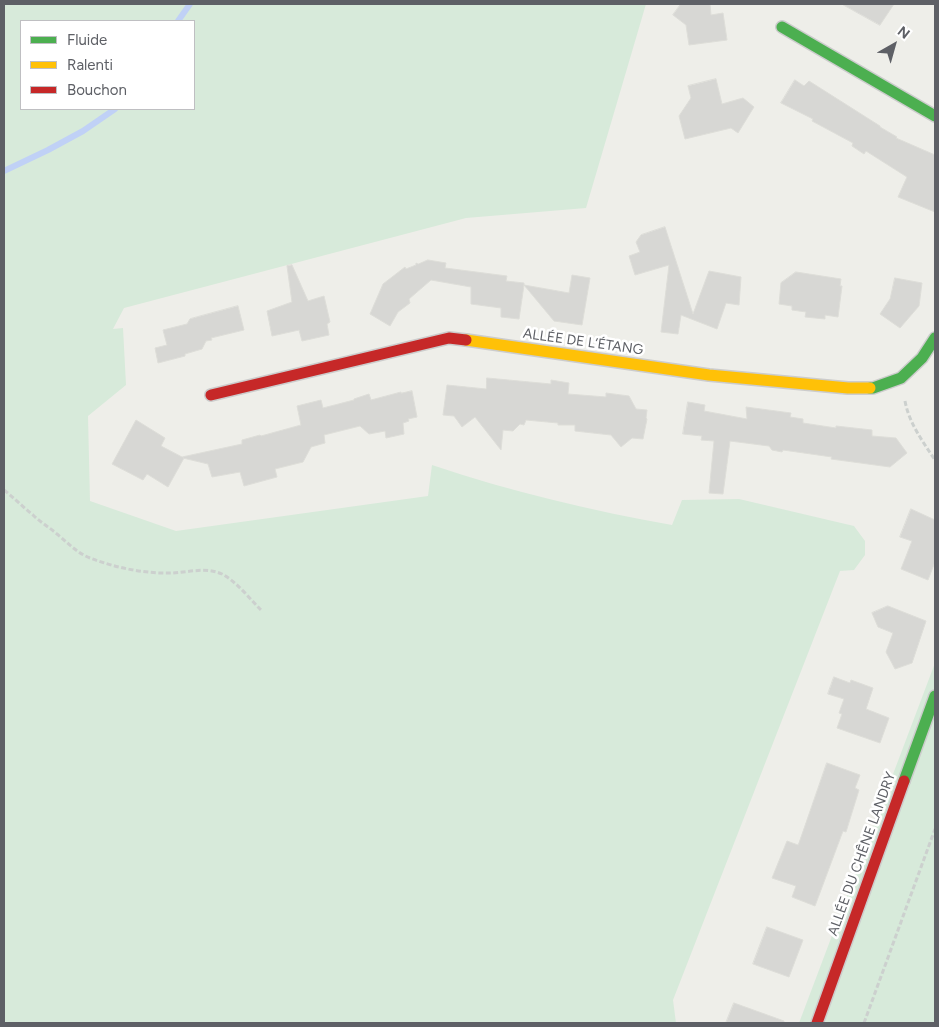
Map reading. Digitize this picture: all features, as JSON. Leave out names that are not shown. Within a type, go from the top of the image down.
[{"type":"street","points":[[782,27],[935,116]]},
{"type":"street","name":"ALLÉE DE L’ÉTANG","points":[[211,395],[449,338],[709,375],[848,388],[872,388],[901,378],[922,358],[935,338]]},
{"type":"street","name":"ALLÉE DU CHÊNE LANDRY","points":[[817,1023],[935,696]]},
{"type":"path","points":[[901,378],[906,408],[917,433],[935,460]]},
{"type":"path","points":[[4,490],[72,548],[89,558],[127,569],[146,571],[172,573],[209,570],[222,574],[261,610]]},
{"type":"path","points":[[864,1023],[935,829]]},
{"type":"green space","points":[[4,4],[646,4],[586,208],[466,218],[124,308],[113,329],[123,328],[126,385],[88,416],[90,501],[176,531],[428,496],[432,465],[551,500],[672,525],[682,500],[739,499],[854,526],[865,541],[865,555],[854,570],[840,571],[673,1000],[676,1023],[4,1023]]},
{"type":"green space","points":[[935,663],[935,1023],[799,1023]]},
{"type":"building","points":[[681,4],[710,4],[711,15],[723,13],[727,40],[689,45],[686,25],[673,15]]},
{"type":"building","points":[[842,4],[894,4],[880,25]]},
{"type":"building","points":[[716,79],[722,104],[743,98],[754,107],[738,133],[731,128],[685,139],[679,116],[691,98],[688,86]]},
{"type":"building","points":[[795,80],[804,86],[809,81],[896,138],[935,155],[935,212],[898,197],[907,177],[866,151],[864,154],[852,146],[853,143],[812,121],[813,119],[781,103]]},
{"type":"building","points":[[665,227],[693,314],[709,271],[741,277],[739,305],[726,303],[717,329],[681,315],[678,334],[661,332],[669,265],[635,275],[629,256],[640,252],[636,242],[641,235]]},
{"type":"building","points":[[428,260],[446,263],[445,268],[507,276],[506,281],[524,283],[519,319],[501,317],[501,308],[471,304],[471,287],[431,280],[409,299],[410,303],[398,312],[390,326],[370,314],[383,284],[405,267],[406,269],[416,265],[416,263]]},
{"type":"building","points":[[292,265],[308,301],[324,296],[330,322],[327,324],[329,335],[302,341],[299,330],[272,336],[267,311],[292,302],[287,266]]},
{"type":"building","points":[[796,272],[841,279],[840,286],[842,286],[838,317],[825,315],[825,319],[805,317],[806,312],[792,310],[792,306],[779,304],[781,283]]},
{"type":"building","points":[[572,275],[590,278],[582,325],[554,321],[524,285],[569,293]]},
{"type":"building","points":[[895,278],[922,283],[919,306],[900,328],[880,314],[890,299]]},
{"type":"building","points":[[238,306],[244,330],[211,338],[212,340],[206,341],[202,349],[185,354],[185,356],[158,363],[155,348],[167,345],[163,330],[187,324],[190,319]]},
{"type":"building","points":[[487,378],[551,384],[551,380],[569,383],[568,394],[606,397],[606,393],[629,396],[636,409],[647,410],[643,439],[632,438],[621,447],[611,435],[575,431],[575,425],[558,425],[558,423],[526,420],[524,425],[520,424],[513,431],[503,430],[501,450],[475,417],[462,427],[454,416],[443,415],[447,385],[486,389]]},
{"type":"building","points":[[412,391],[417,417],[408,419],[409,421],[403,423],[404,434],[386,438],[385,431],[369,434],[360,426],[324,435],[325,443],[311,447],[303,462],[275,469],[277,477],[244,486],[240,472],[212,477],[208,464],[184,458],[168,487],[147,474],[143,480],[112,464],[136,420],[165,438],[161,446],[182,457],[242,444],[242,440],[301,425],[297,406],[321,400],[323,408],[369,394],[371,400]]},
{"type":"building","points":[[688,402],[705,405],[704,411],[747,419],[746,407],[791,413],[790,417],[803,419],[803,423],[836,428],[836,426],[872,430],[872,436],[896,438],[907,453],[890,467],[783,450],[782,452],[772,450],[769,446],[730,441],[723,494],[709,493],[714,441],[701,440],[702,436],[683,434]]},
{"type":"building","points":[[911,509],[935,520],[935,562],[928,580],[901,569],[912,541],[900,537]]},
{"type":"building","points":[[888,606],[926,621],[912,663],[895,669],[886,652],[893,633],[878,627],[872,613]]},
{"type":"building","points":[[834,677],[850,683],[851,680],[873,688],[866,709],[889,718],[880,743],[837,728],[842,714],[839,713],[844,699],[828,694]]},
{"type":"building","points":[[827,763],[860,775],[855,788],[859,790],[846,832],[843,831],[815,906],[792,897],[796,886],[772,878],[787,841],[798,845]]},
{"type":"building","points":[[767,927],[803,940],[789,977],[753,964]]},
{"type":"building","points":[[734,1003],[784,1021],[784,1023],[726,1023]]},
{"type":"waterway","points":[[179,20],[190,4]]},
{"type":"waterway","points":[[4,171],[83,131],[114,110]]},
{"type":"traffic: fast","points":[[782,27],[935,116]]},
{"type":"traffic: fast","points":[[870,388],[901,378],[922,358],[935,338]]},
{"type":"traffic: fast","points":[[904,781],[935,696]]},
{"type":"traffic: slow","points":[[466,340],[709,375],[848,388],[870,388]]},
{"type":"traffic: jam","points":[[211,395],[449,338],[466,340]]},
{"type":"traffic: jam","points":[[817,1023],[904,781]]}]
